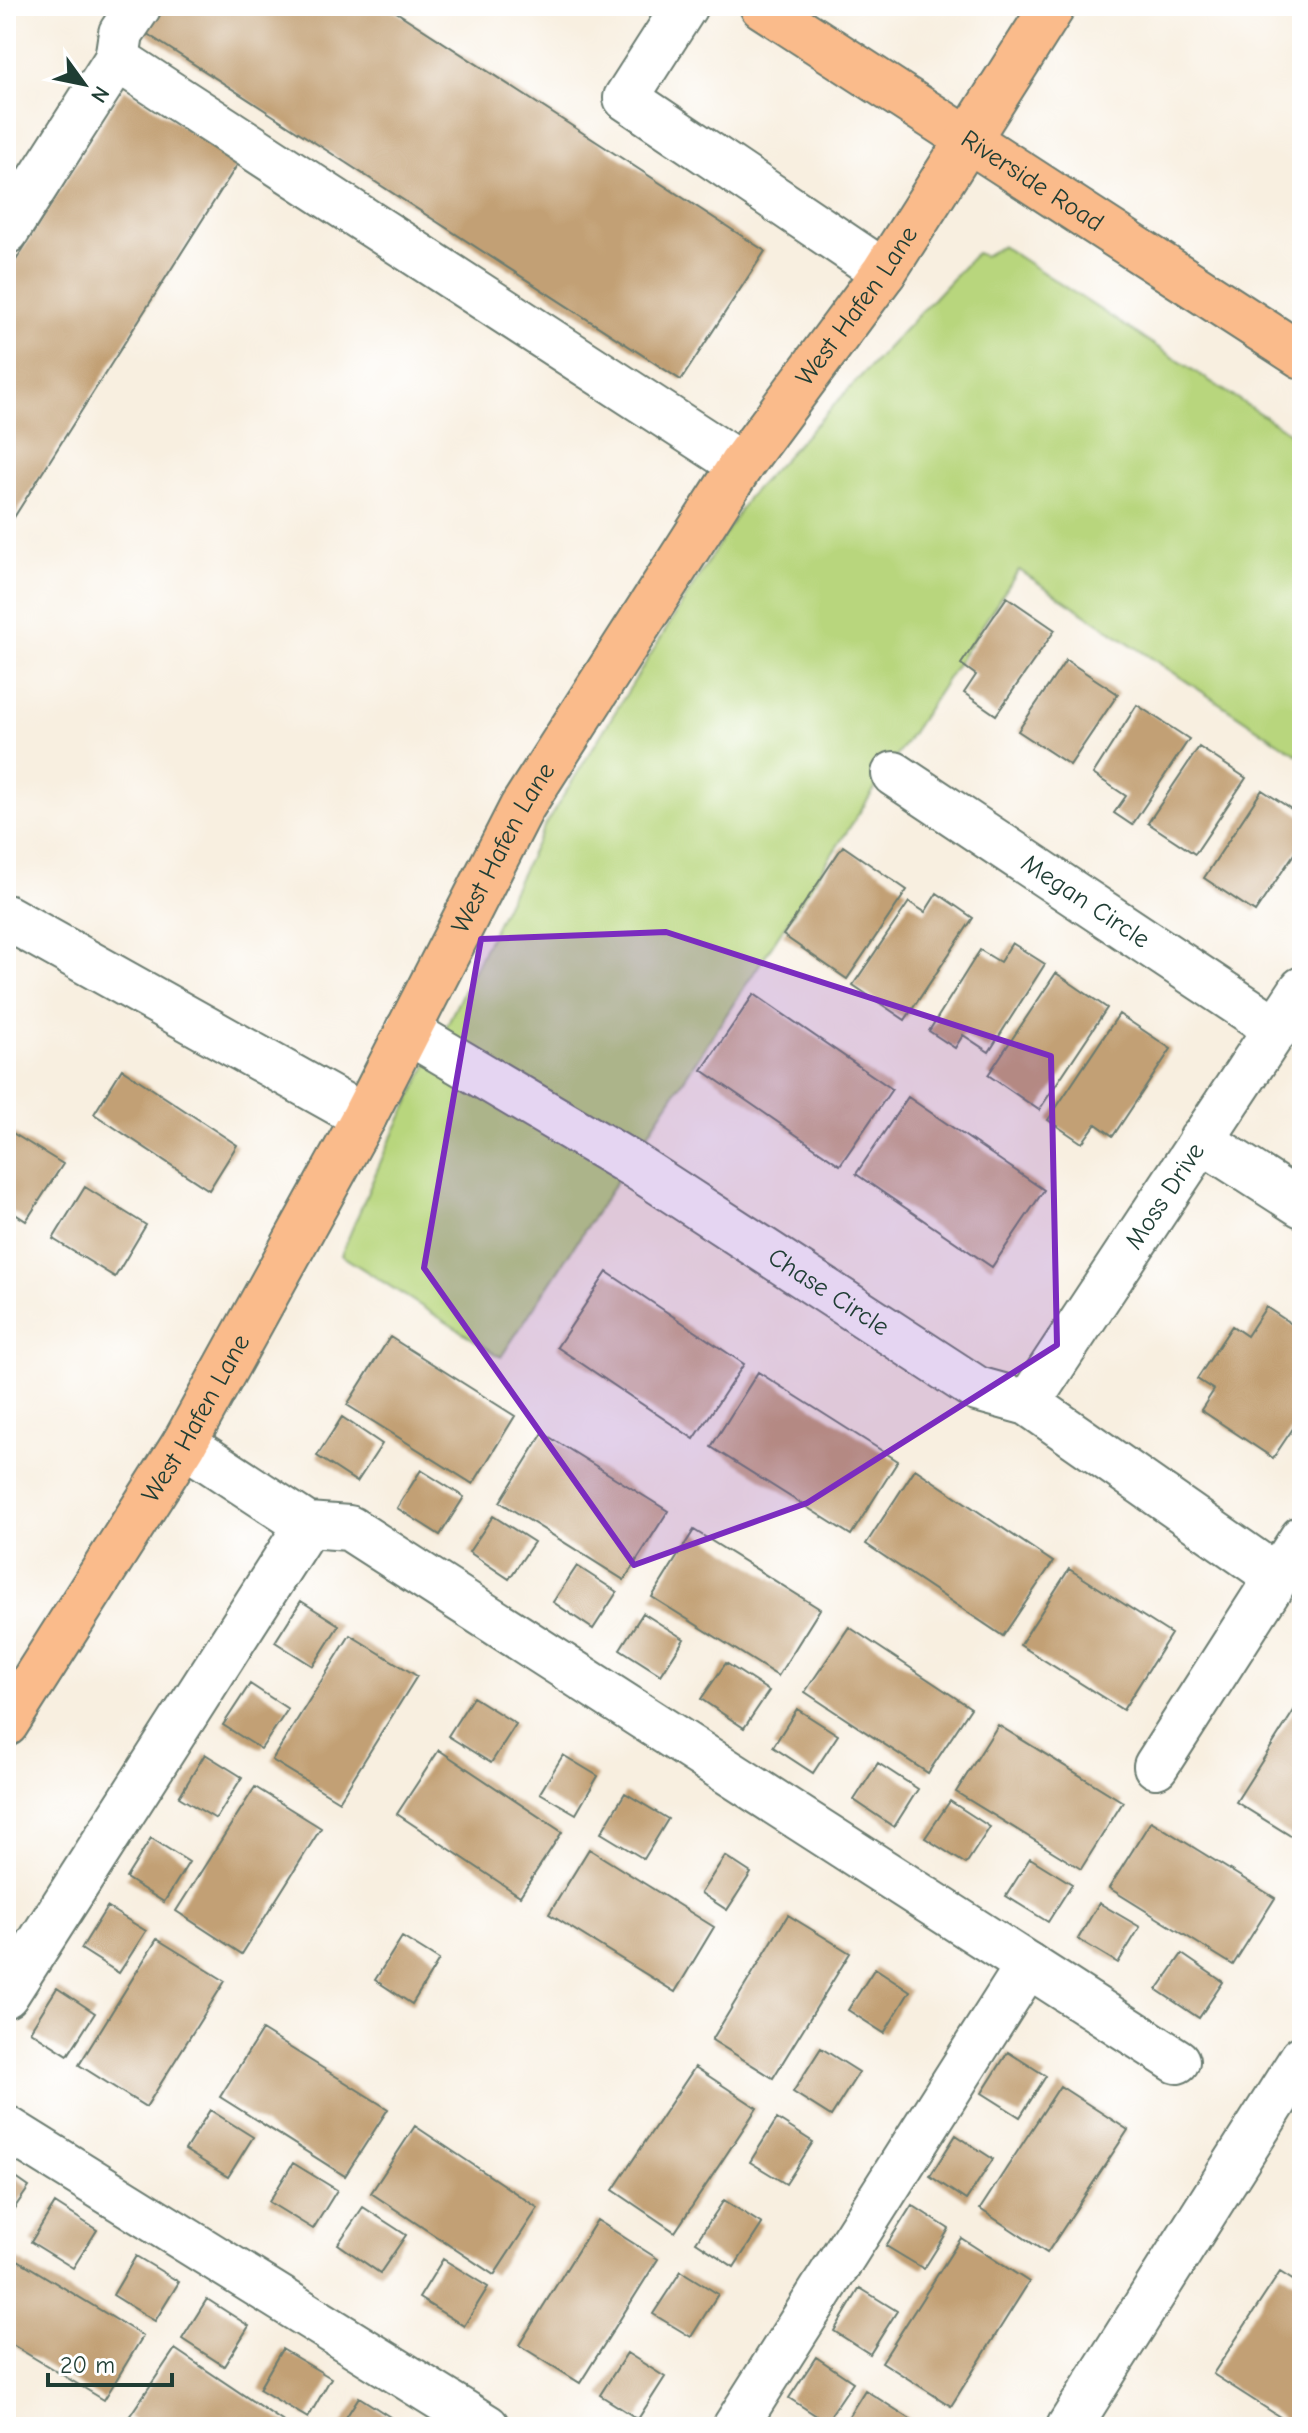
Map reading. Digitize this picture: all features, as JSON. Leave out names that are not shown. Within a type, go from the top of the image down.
[{"type":"main road","name":"Riverside Road","points":[[762,6],[1302,356]]},
{"type":"main road","name":"West Hafen Lane","points":[[6,1724],[184,1444],[364,1117],[522,807],[741,465],[884,272],[1053,6]]},
{"type":"street","points":[[6,232],[117,59],[121,33],[139,6]]},
{"type":"street","points":[[685,6],[626,98],[884,272]]},
{"type":"street","points":[[117,59],[741,465]]},
{"type":"street","name":"Megan Circle","points":[[894,774],[1277,1029]]},
{"type":"street","points":[[6,917],[364,1117]]},
{"type":"street","name":"Moss Drive","points":[[1028,1403],[1302,989]]},
{"type":"street","name":"Chase Circle","points":[[407,1031],[635,1166],[977,1389],[1028,1403],[1277,1577]]},
{"type":"street","points":[[1201,1140],[1302,1205]]},
{"type":"street","points":[[184,1444],[307,1525],[349,1528],[1177,2061]]},
{"type":"street","points":[[6,1995],[307,1525]]},
{"type":"street","points":[[1156,1766],[1302,1538]]},
{"type":"street","points":[[735,2427],[1028,1965]]},
{"type":"street","points":[[1087,2421],[1302,2058]]},
{"type":"street","points":[[6,2128],[487,2427]]},
{"type":"highlighted area","points":[[666,932],[1051,1056],[1057,1345],[807,1503],[634,1565],[424,1268],[481,939]]},
{"type":"green space","points":[[1002,246],[1302,441],[1302,758],[1019,570],[501,1357],[341,1255],[386,1149],[544,827],[748,497],[976,253],[984,256]]},
{"type":"building","points":[[148,6],[387,6],[765,251],[681,380],[135,26]]},
{"type":"building","points":[[124,89],[239,162],[6,530],[6,276]]},
{"type":"building","points":[[1007,597],[1055,630],[996,715],[964,693],[976,675],[961,664]]},
{"type":"building","points":[[1066,660],[1118,694],[1070,765],[1018,731]]},
{"type":"building","points":[[1137,705],[1189,739],[1132,825],[1114,813],[1126,796],[1093,774]]},
{"type":"building","points":[[1199,747],[1246,778],[1195,854],[1148,823]]},
{"type":"building","points":[[1262,790],[1302,816],[1302,842],[1255,912],[1204,878]]},
{"type":"building","points":[[843,846],[907,890],[847,979],[783,935]]},
{"type":"building","points":[[937,893],[973,918],[905,1020],[853,985],[909,902],[925,912]]},
{"type":"building","points":[[1012,943],[1045,964],[989,1052],[963,1035],[955,1048],[929,1031],[980,950],[1000,962]]},
{"type":"building","points":[[1056,973],[1107,1008],[1039,1110],[988,1075]]},
{"type":"building","points":[[754,994],[892,1089],[840,1165],[702,1070]]},
{"type":"building","points":[[1119,1014],[1171,1049],[1113,1136],[1096,1124],[1082,1143],[1048,1120]]},
{"type":"building","points":[[122,1069],[237,1145],[209,1190],[94,1114]]},
{"type":"building","points":[[908,1097],[1044,1190],[992,1267],[856,1174]]},
{"type":"building","points":[[6,1129],[63,1164],[26,1221],[6,1208]]},
{"type":"building","points":[[85,1187],[146,1225],[115,1277],[53,1239]]},
{"type":"building","points":[[607,1272],[744,1364],[694,1439],[557,1347]]},
{"type":"building","points":[[1266,1307],[1302,1331],[1302,1415],[1273,1458],[1201,1410],[1214,1390],[1197,1379],[1232,1326],[1247,1336]]},
{"type":"building","points":[[390,1337],[515,1416],[473,1484],[347,1405]]},
{"type":"building","points":[[758,1372],[898,1461],[851,1535],[711,1447]]},
{"type":"building","points":[[342,1417],[382,1444],[357,1482],[317,1456]]},
{"type":"building","points":[[543,1433],[668,1511],[624,1580],[500,1502]]},
{"type":"building","points":[[915,1469],[1053,1562],[1003,1636],[866,1544]]},
{"type":"building","points":[[421,1470],[464,1497],[440,1535],[397,1508]]},
{"type":"building","points":[[493,1516],[534,1542],[509,1579],[469,1552]]},
{"type":"building","points":[[694,1530],[820,1609],[778,1676],[652,1597]]},
{"type":"building","points":[[577,1566],[617,1592],[593,1629],[553,1602]]},
{"type":"building","points":[[1069,1569],[1171,1634],[1123,1710],[1020,1645]]},
{"type":"building","points":[[301,1601],[339,1625],[313,1666],[275,1642]]},
{"type":"building","points":[[643,1613],[684,1639],[661,1675],[620,1649]]},
{"type":"building","points":[[849,1627],[971,1708],[928,1773],[805,1692]]},
{"type":"building","points":[[350,1635],[417,1676],[339,1801],[272,1760]]},
{"type":"building","points":[[726,1663],[769,1691],[744,1728],[701,1699]]},
{"type":"building","points":[[250,1684],[288,1709],[261,1749],[223,1725]]},
{"type":"building","points":[[473,1697],[516,1724],[491,1763],[448,1736]]},
{"type":"building","points":[[1302,1698],[1302,1843],[1236,1802]]},
{"type":"building","points":[[797,1709],[838,1735],[813,1773],[773,1747]]},
{"type":"building","points":[[998,1725],[1123,1802],[1081,1869],[956,1792]]},
{"type":"building","points":[[439,1750],[562,1832],[520,1896],[397,1814]]},
{"type":"building","points":[[205,1754],[242,1777],[216,1819],[179,1797]]},
{"type":"building","points":[[563,1755],[598,1776],[576,1814],[540,1793]]},
{"type":"building","points":[[878,1763],[918,1789],[894,1827],[854,1800]]},
{"type":"building","points":[[255,1787],[321,1828],[242,1954],[176,1911]]},
{"type":"building","points":[[625,1793],[668,1819],[644,1859],[601,1833]]},
{"type":"building","points":[[950,1801],[990,1827],[966,1864],[925,1838]]},
{"type":"building","points":[[1151,1821],[1275,1898],[1233,1965],[1109,1888]]},
{"type":"building","points":[[151,1838],[189,1862],[164,1902],[126,1878]]},
{"type":"building","points":[[589,1849],[714,1927],[675,1992],[549,1914]]},
{"type":"building","points":[[725,1856],[751,1873],[727,1910],[701,1893]]},
{"type":"building","points":[[1030,1858],[1072,1884],[1048,1922],[1006,1896]]},
{"type":"building","points":[[1099,1903],[1140,1927],[1118,1963],[1078,1939]]},
{"type":"building","points":[[107,1907],[146,1931],[119,1973],[81,1949]]},
{"type":"building","points":[[788,1915],[850,1953],[773,2078],[712,2040]]},
{"type":"building","points":[[402,1937],[439,1960],[412,2004],[375,1980]]},
{"type":"building","points":[[157,1939],[225,1981],[146,2107],[79,2065]]},
{"type":"building","points":[[1182,1954],[1223,1982],[1199,2018],[1157,1990]]},
{"type":"building","points":[[875,1968],[910,1991],[884,2033],[848,2010]]},
{"type":"building","points":[[57,1988],[95,2013],[68,2055],[30,2031]]},
{"type":"building","points":[[262,2030],[388,2109],[345,2176],[220,2097]]},
{"type":"building","points":[[821,2048],[859,2072],[831,2116],[793,2092]]},
{"type":"building","points":[[1008,2052],[1046,2076],[1020,2117],[982,2093]]},
{"type":"building","points":[[695,2067],[757,2108],[675,2232],[613,2190]]},
{"type":"building","points":[[1060,2086],[1128,2130],[1047,2253],[980,2209]]},
{"type":"building","points":[[210,2110],[253,2137],[228,2177],[185,2150]]},
{"type":"building","points":[[777,2119],[813,2142],[786,2184],[750,2162]]},
{"type":"building","points":[[415,2126],[538,2208],[494,2275],[371,2193]]},
{"type":"building","points":[[956,2135],[993,2159],[966,2200],[930,2176]]},
{"type":"building","points":[[293,2163],[337,2190],[313,2229],[269,2202]]},
{"type":"building","points":[[6,2171],[29,2187],[6,2220]]},
{"type":"building","points":[[724,2200],[762,2224],[734,2267],[696,2242]]},
{"type":"building","points":[[55,2203],[97,2230],[73,2268],[31,2242]]},
{"type":"building","points":[[912,2205],[949,2229],[924,2269],[886,2246]]},
{"type":"building","points":[[363,2207],[406,2235],[380,2273],[338,2244]]},
{"type":"building","points":[[597,2220],[658,2259],[580,2383],[519,2345]]},
{"type":"building","points":[[961,2238],[1029,2282],[951,2406],[882,2362]]},
{"type":"building","points":[[136,2256],[179,2282],[155,2321],[113,2295]]},
{"type":"building","points":[[443,2259],[488,2287],[464,2326],[419,2298]]},
{"type":"building","points":[[18,2260],[143,2336],[104,2400],[6,2341],[6,2279]]},
{"type":"building","points":[[681,2271],[718,2294],[691,2337],[653,2314]]},
{"type":"building","points":[[1280,2272],[1302,2286],[1302,2414],[1294,2426],[1213,2374]]},
{"type":"building","points":[[860,2288],[897,2311],[870,2354],[834,2331]]},
{"type":"building","points":[[207,2299],[249,2326],[224,2366],[182,2339]]},
{"type":"building","points":[[175,2349],[291,2427],[144,2427],[129,2417]]},
{"type":"building","points":[[282,2349],[331,2378],[308,2418],[259,2389]]},
{"type":"building","points":[[627,2353],[665,2377],[638,2419],[600,2395]]},
{"type":"building","points":[[816,2357],[853,2382],[826,2422],[789,2398]]},
{"type":"building","points":[[865,2390],[923,2427],[842,2427]]},
{"type":"building","points":[[359,2397],[401,2424],[399,2427],[340,2427]]}]
